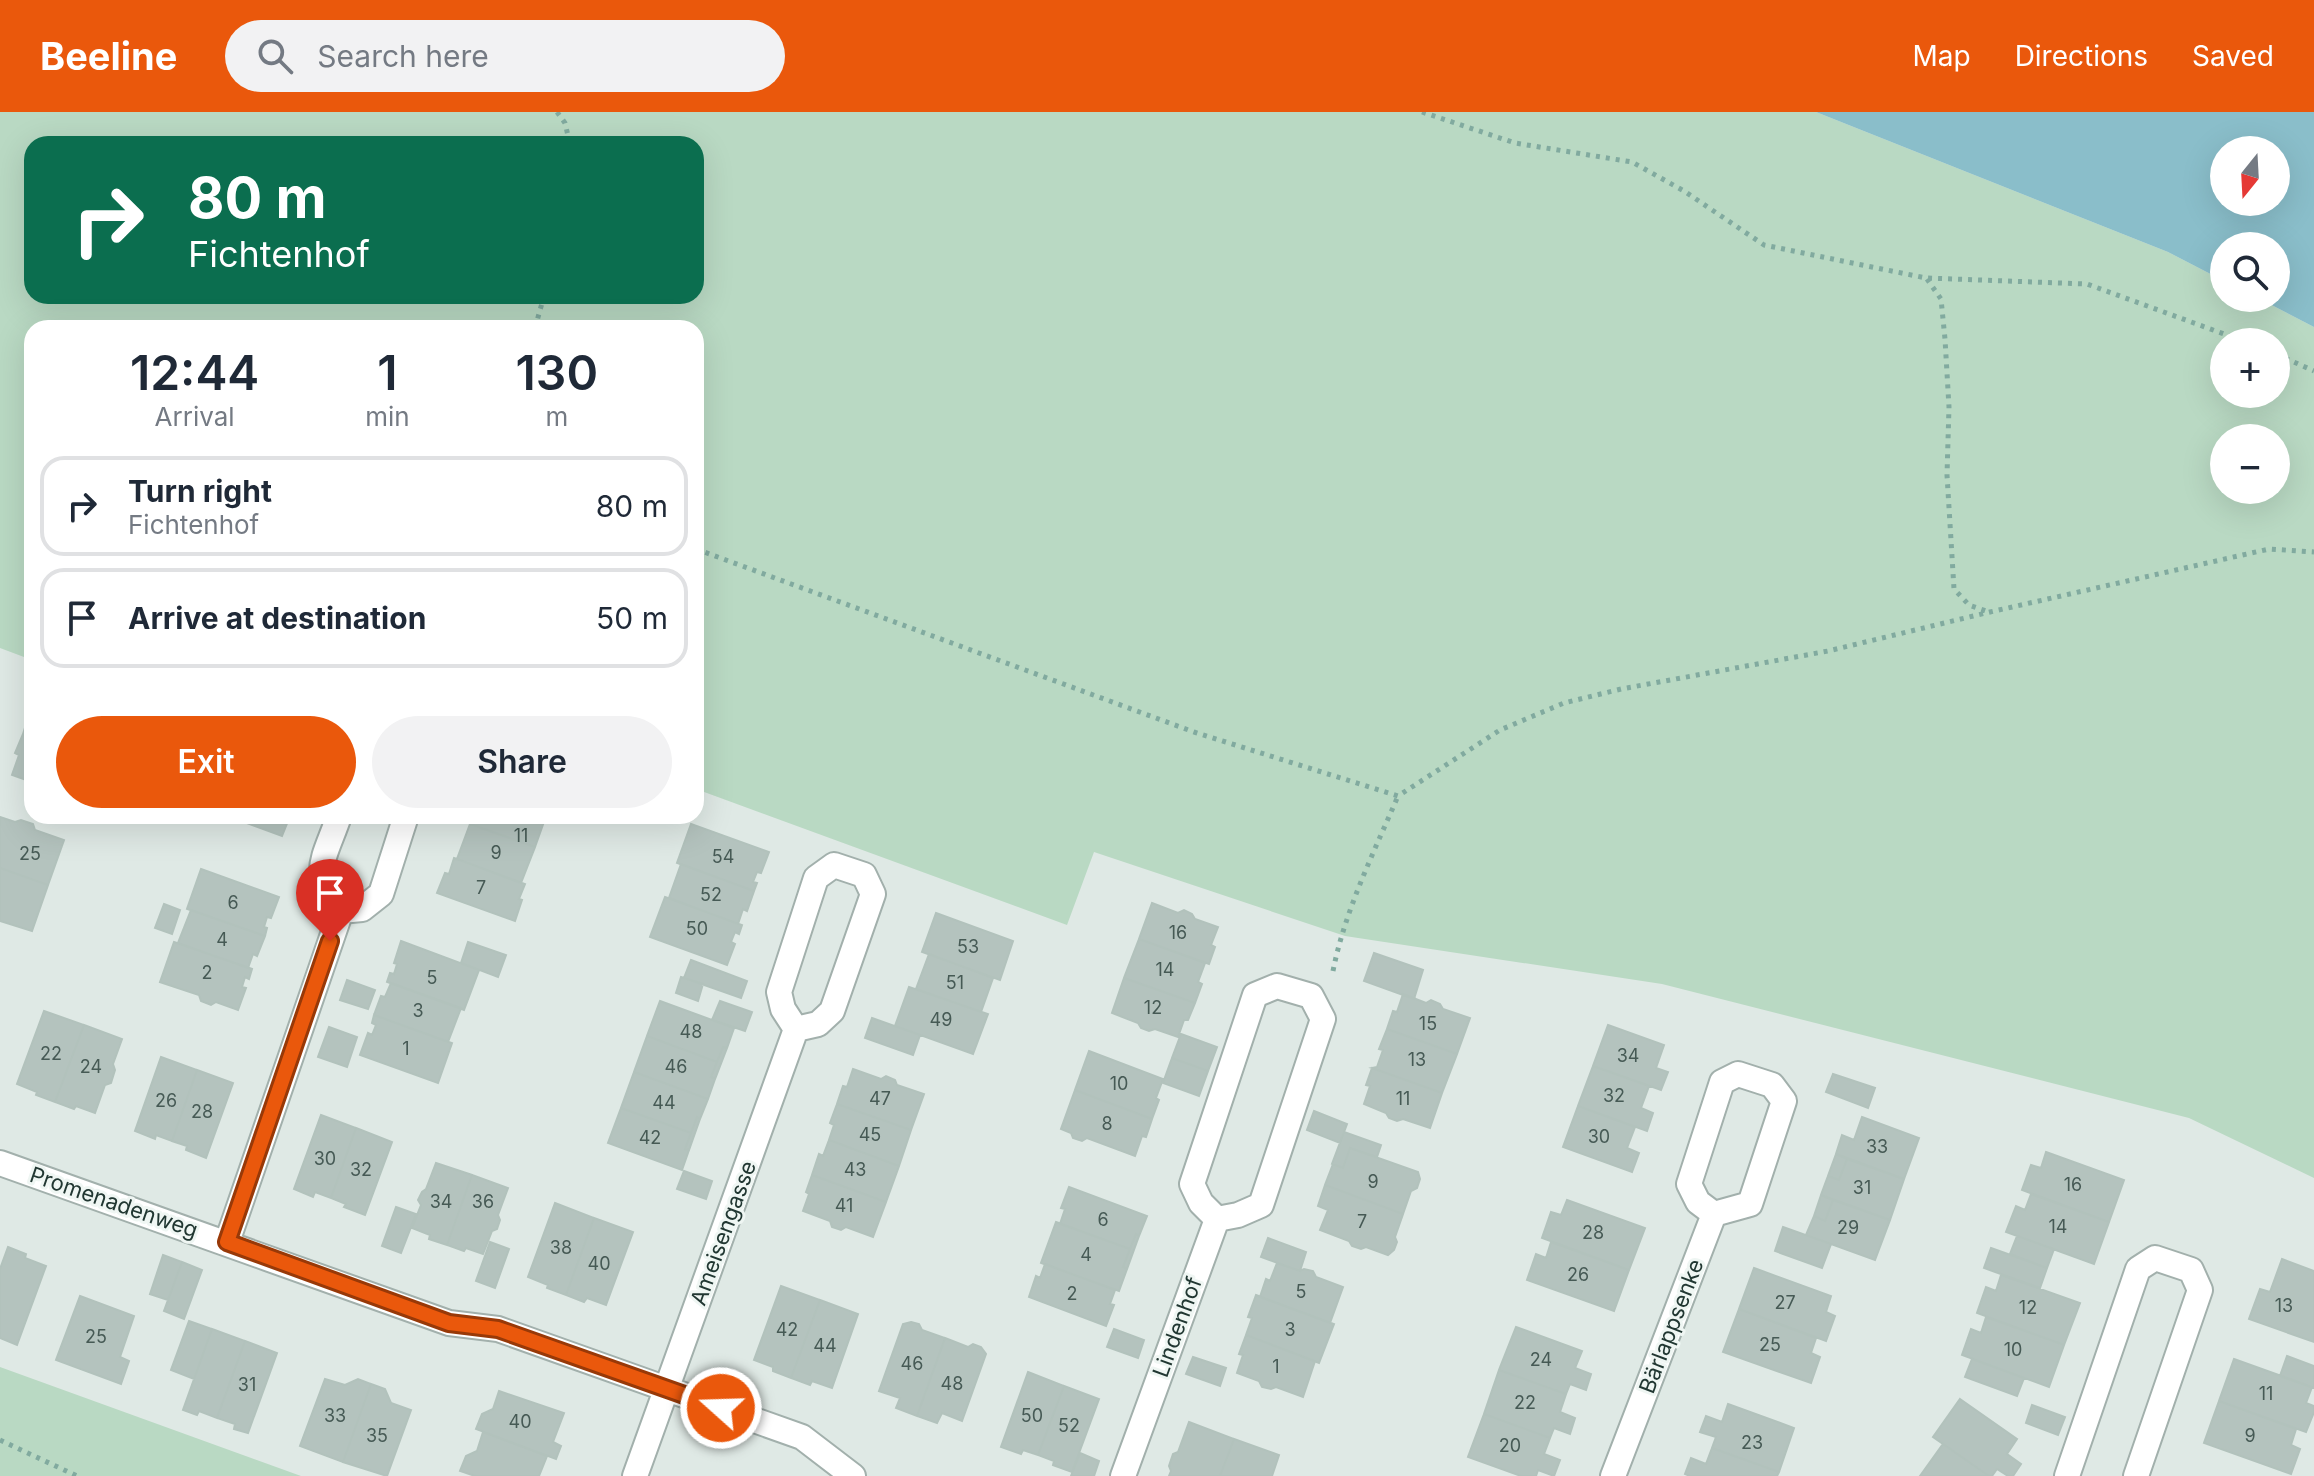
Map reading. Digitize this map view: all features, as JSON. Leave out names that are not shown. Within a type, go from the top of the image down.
[{"type":"street","points":[[336,824],[320,873],[326,895],[341,911]]},
{"type":"street","points":[[341,911],[362,909],[381,894],[403,824]]},
{"type":"street","points":[[834,865],[864,875],[873,894],[832,1011],[818,1024],[796,1029],[783,1009],[779,992],[816,878],[834,865]]},
{"type":"street","points":[[227,1242],[341,911]]},
{"type":"street","points":[[1277,986],[1311,996],[1323,1019],[1261,1205],[1238,1215],[1217,1219],[1201,1203],[1192,1184],[1255,995],[1277,986]]},
{"type":"street","name":"Ameisengasse","points":[[635,1476],[796,1029]]},
{"type":"street","points":[[1738,1074],[1772,1085],[1784,1101],[1750,1204],[1714,1214],[1698,1202],[1689,1184],[1722,1082],[1738,1074]]},
{"type":"street","name":"Promenadenweg","points":[[0,1163],[449,1323],[498,1329],[802,1437],[853,1476]]},
{"type":"street","name":"Bärlappsenke","points":[[1613,1476],[1714,1214]]},
{"type":"street","name":"Lindenhof","points":[[1123,1476],[1217,1219]]},
{"type":"street","points":[[2067,1476],[2138,1269],[2155,1258],[2191,1270],[2200,1290],[2136,1476]]},
{"type":"path","points":[[557,112],[565,123],[568,136]]},
{"type":"path","points":[[1422,112],[1515,143],[1632,162],[1684,191],[1764,245],[1926,278],[2087,284],[2210,329]]},
{"type":"path","points":[[1926,278],[1941,299],[1945,339],[1949,407],[1947,475],[1954,589],[1969,605],[1990,612]]},
{"type":"path","points":[[2290,360],[2314,371]]},
{"type":"path","points":[[1323,1019],[1337,950],[1362,880],[1398,796],[1500,730],[1564,703],[1621,689],[1828,651],[2269,549],[2314,552]]},
{"type":"path","points":[[704,552],[1194,732],[1398,796]]},
{"type":"path","points":[[0,1440],[77,1476]]},
{"type":"green space","points":[[0,112],[1816,112],[2168,252],[2210,274],[2210,312],[2285,312],[2314,327],[2314,1178],[2189,1118],[1662,984],[1345,936],[1094,852],[1067,925],[704,792],[704,320],[24,320],[24,657],[0,648]]},
{"type":"green space","points":[[0,1367],[301,1476],[0,1476]]},
{"type":"water","points":[[1816,112],[2314,112],[2314,327],[2285,312],[2290,312],[2290,232],[2210,232],[2210,274],[2168,252]]},
{"type":"building","points":[[24,734],[24,779],[12,775],[19,755],[15,753]]},
{"type":"building","points":[[0,817],[33,824],[35,830],[64,840],[48,885],[0,868]]},
{"type":"building","points":[[250,824],[287,824],[282,836]]},
{"type":"building","points":[[470,824],[543,824],[535,847]]},
{"type":"building","points":[[470,824],[535,847],[521,883],[457,859]]},
{"type":"building","points":[[691,824],[769,852],[761,873],[757,872],[753,882],[757,883],[754,891],[677,863]]},
{"type":"building","points":[[454,858],[525,884],[515,921],[437,893],[445,873],[449,874]]},
{"type":"building","points":[[681,864],[754,891],[747,911],[743,909],[738,924],[669,898]]},
{"type":"building","points":[[0,868],[48,885],[32,931],[0,921]]},
{"type":"building","points":[[201,869],[279,897],[271,918],[267,917],[265,936],[187,909]]},
{"type":"building","points":[[665,897],[742,925],[731,942],[735,944],[727,965],[650,937]]},
{"type":"building","points":[[1152,903],[1178,913],[1184,910],[1195,919],[1218,927],[1211,945],[1215,947],[1209,964],[1139,939]]},
{"type":"building","points":[[164,904],[180,910],[172,934],[155,928]]},
{"type":"building","points":[[191,910],[265,936],[248,968],[178,943]]},
{"type":"building","points":[[936,913],[1013,941],[1000,980],[922,952]]},
{"type":"building","points":[[1139,939],[1205,963],[1195,1003],[1124,978]]},
{"type":"building","points":[[401,941],[479,970],[464,1010],[387,982],[390,973],[394,974]]},
{"type":"building","points":[[174,942],[252,969],[249,979],[245,977],[242,987],[246,988],[238,1010],[216,1002],[211,1005],[201,1001],[199,995],[160,982]]},
{"type":"building","points":[[468,942],[506,955],[498,977],[461,963]]},
{"type":"building","points":[[1374,953],[1423,970],[1414,999],[1364,981]]},
{"type":"building","points":[[929,954],[993,978],[981,1012],[916,989]]},
{"type":"building","points":[[691,960],[747,981],[741,998],[684,978]]},
{"type":"building","points":[[681,977],[703,984],[698,1001],[676,993]]},
{"type":"building","points":[[1124,978],[1195,1003],[1178,1037],[1155,1029],[1149,1031],[1112,1013]]},
{"type":"building","points":[[347,980],[375,990],[368,1009],[340,1000]]},
{"type":"building","points":[[391,983],[461,1008],[448,1042],[374,1015],[381,996],[385,997]]},
{"type":"building","points":[[909,987],[988,1014],[973,1054],[895,1026]]},
{"type":"building","points":[[1403,994],[1426,1003],[1431,1000],[1443,1009],[1470,1018],[1457,1054],[1387,1029]]},
{"type":"building","points":[[660,1001],[734,1028],[727,1048],[723,1047],[717,1062],[647,1036]]},
{"type":"building","points":[[720,1001],[752,1012],[745,1031],[712,1020]]},
{"type":"building","points":[[44,1011],[84,1025],[55,1102],[17,1084]]},
{"type":"building","points":[[374,1015],[452,1043],[438,1083],[360,1055],[368,1033],[372,1035],[376,1025],[372,1023]]},
{"type":"building","points":[[872,1018],[920,1035],[913,1055],[865,1038]]},
{"type":"building","points":[[84,1025],[122,1039],[113,1064],[115,1070],[111,1083],[105,1085],[95,1113],[55,1102]]},
{"type":"building","points":[[1608,1025],[1664,1045],[1656,1068],[1668,1072],[1661,1090],[1593,1066]]},
{"type":"building","points":[[329,1027],[357,1037],[347,1067],[318,1057]]},
{"type":"building","points":[[1387,1029],[1457,1054],[1442,1093],[1372,1068],[1377,1067],[1383,1050],[1379,1049]]},
{"type":"building","points":[[1181,1034],[1217,1047],[1208,1071],[1172,1058]]},
{"type":"building","points":[[647,1036],[717,1062],[708,1099],[634,1072]]},
{"type":"building","points":[[723,1047],[727,1048],[715,1079],[711,1077]]},
{"type":"building","points":[[1089,1051],[1163,1079],[1152,1119],[1075,1090]]},
{"type":"building","points":[[161,1057],[197,1070],[172,1141],[156,1135],[155,1139],[135,1131]]},
{"type":"building","points":[[1172,1058],[1208,1071],[1199,1096],[1163,1083]]},
{"type":"building","points":[[1593,1066],[1649,1086],[1641,1108],[1653,1113],[1647,1131],[1578,1106]]},
{"type":"building","points":[[1372,1068],[1442,1093],[1430,1128],[1403,1119],[1397,1121],[1364,1104]]},
{"type":"building","points":[[853,1069],[881,1079],[886,1076],[895,1080],[897,1085],[924,1094],[911,1130],[837,1104]]},
{"type":"building","points":[[197,1070],[233,1083],[206,1158],[172,1141]]},
{"type":"building","points":[[634,1072],[708,1099],[691,1133],[621,1108]]},
{"type":"building","points":[[1833,1074],[1875,1088],[1868,1108],[1826,1092]]},
{"type":"building","points":[[1075,1090],[1152,1119],[1135,1156],[1087,1138],[1082,1141],[1073,1138],[1071,1133],[1061,1129]]},
{"type":"building","points":[[837,1104],[911,1130],[899,1166],[829,1140],[834,1125],[830,1123]]},
{"type":"building","points":[[1578,1106],[1635,1127],[1627,1148],[1639,1153],[1632,1172],[1563,1147]]},
{"type":"building","points":[[621,1108],[691,1133],[682,1170],[608,1143]]},
{"type":"building","points":[[1314,1111],[1347,1124],[1340,1143],[1307,1130]]},
{"type":"building","points":[[321,1115],[356,1128],[331,1198],[315,1192],[313,1197],[294,1189]]},
{"type":"building","points":[[697,1117],[700,1119],[689,1150],[685,1149]]},
{"type":"building","points":[[1862,1117],[1919,1138],[1904,1179],[1836,1154],[1842,1135],[1854,1140]]},
{"type":"building","points":[[356,1128],[392,1142],[365,1215],[331,1198]]},
{"type":"building","points":[[1344,1132],[1381,1145],[1377,1157],[1350,1148],[1343,1168],[1332,1164]]},
{"type":"building","points":[[829,1140],[899,1166],[886,1202],[812,1175],[819,1154],[823,1156]]},
{"type":"building","points":[[1350,1148],[1418,1172],[1420,1179],[1417,1188],[1411,1191],[1403,1214],[1325,1185],[1333,1164],[1343,1168]]},
{"type":"building","points":[[2046,1152],[2124,1180],[2109,1222],[2022,1190],[2031,1165],[2041,1168]]},
{"type":"building","points":[[1836,1154],[1847,1159],[1839,1180],[1828,1176]]},
{"type":"building","points":[[1847,1159],[1904,1179],[1890,1220],[1821,1195],[1828,1176],[1839,1180]]},
{"type":"building","points":[[436,1163],[472,1175],[447,1245],[429,1239],[430,1235],[412,1228],[421,1205],[418,1200]]},
{"type":"building","points":[[684,1171],[712,1181],[706,1199],[677,1189]]},
{"type":"building","points":[[472,1175],[508,1188],[498,1215],[497,1229],[492,1231],[483,1254],[447,1245]]},
{"type":"building","points":[[812,1175],[886,1202],[873,1237],[846,1227],[841,1230],[832,1227],[830,1221],[803,1211]]},
{"type":"building","points":[[1325,1185],[1403,1214],[1394,1250],[1388,1255],[1366,1247],[1361,1249],[1320,1230],[1328,1210],[1318,1206]]},
{"type":"building","points":[[1069,1187],[1147,1216],[1130,1249],[1060,1224],[1065,1209],[1061,1208]]},
{"type":"building","points":[[2031,1194],[2109,1222],[2094,1264],[2006,1232],[2016,1206],[2025,1210]]},
{"type":"building","points":[[1821,1195],[1833,1200],[1825,1221],[1814,1216]]},
{"type":"building","points":[[1567,1200],[1645,1228],[1629,1270],[1542,1238],[1551,1212],[1561,1215]]},
{"type":"building","points":[[1833,1200],[1890,1220],[1875,1260],[1806,1235],[1814,1216],[1825,1221]]},
{"type":"building","points":[[555,1203],[594,1218],[566,1295],[528,1277]]},
{"type":"building","points":[[396,1207],[416,1214],[401,1253],[382,1246]]},
{"type":"building","points":[[594,1218],[633,1232],[606,1305],[587,1298],[584,1302],[566,1295]]},
{"type":"building","points":[[1056,1222],[1130,1249],[1119,1291],[1041,1263]]},
{"type":"building","points":[[1783,1227],[1831,1244],[1822,1268],[1775,1251]]},
{"type":"building","points":[[1136,1234],[1139,1236],[1127,1269],[1123,1267]]},
{"type":"building","points":[[2017,1236],[2054,1249],[2047,1268],[2010,1254]]},
{"type":"building","points":[[1268,1238],[1306,1252],[1300,1271],[1261,1257]]},
{"type":"building","points":[[490,1242],[509,1249],[495,1288],[476,1281]]},
{"type":"building","points":[[1551,1242],[1629,1270],[1614,1311],[1527,1280],[1536,1254],[1546,1258]]},
{"type":"building","points":[[8,1247],[46,1266],[17,1345],[0,1338],[0,1269]]},
{"type":"building","points":[[1991,1248],[2047,1268],[2040,1288],[1984,1268]]},
{"type":"building","points":[[163,1255],[182,1262],[168,1300],[150,1294]]},
{"type":"building","points":[[2282,1259],[2314,1271],[2314,1342],[2249,1319],[2260,1289],[2270,1292]]},
{"type":"building","points":[[182,1262],[202,1270],[184,1319],[164,1311]]},
{"type":"building","points":[[1277,1263],[1300,1271],[1313,1271],[1316,1277],[1343,1287],[1330,1323],[1260,1297],[1266,1279],[1270,1281]]},
{"type":"building","points":[[1045,1264],[1115,1290],[1110,1304],[1114,1305],[1106,1326],[1029,1297],[1036,1276],[1040,1278]]},
{"type":"building","points":[[1754,1268],[1831,1296],[1826,1312],[1835,1316],[1826,1341],[1739,1309]]},
{"type":"building","points":[[2001,1275],[2080,1303],[2064,1345],[1977,1313],[1986,1287],[1996,1291]]},
{"type":"building","points":[[781,1286],[820,1300],[791,1378],[754,1360]]},
{"type":"building","points":[[1256,1295],[1334,1324],[1319,1363],[1246,1335],[1252,1318],[1248,1317]]},
{"type":"building","points":[[80,1296],[134,1316],[120,1357],[129,1361],[121,1384],[56,1360]]},
{"type":"building","points":[[820,1300],[858,1314],[832,1388],[791,1378]]},
{"type":"building","points":[[1739,1309],[1816,1338],[1811,1353],[1820,1357],[1811,1383],[1723,1352]]},
{"type":"building","points":[[1986,1317],[2064,1345],[2049,1387],[1962,1355],[1971,1329],[1981,1333]]},
{"type":"building","points":[[189,1321],[212,1329],[194,1379],[171,1370]]},
{"type":"building","points":[[903,1324],[919,1324],[922,1330],[945,1338],[917,1416],[896,1408],[900,1398],[879,1391]]},
{"type":"building","points":[[1516,1327],[1582,1351],[1575,1368],[1591,1374],[1586,1390],[1570,1384],[1566,1394],[1499,1370]]},
{"type":"building","points":[[212,1329],[245,1341],[217,1418],[199,1411],[197,1415],[183,1410]]},
{"type":"building","points":[[1114,1329],[1144,1340],[1138,1358],[1107,1347]]},
{"type":"building","points":[[1246,1335],[1315,1361],[1303,1397],[1276,1387],[1262,1387],[1259,1381],[1237,1373],[1243,1355],[1239,1354]]},
{"type":"building","points":[[945,1338],[968,1347],[973,1344],[981,1347],[986,1354],[962,1421],[942,1413],[937,1423],[917,1416]]},
{"type":"building","points":[[245,1341],[277,1353],[248,1433],[234,1429],[235,1424],[217,1418]]},
{"type":"building","points":[[2287,1356],[2314,1366],[2314,1388],[2280,1376]]},
{"type":"building","points":[[1193,1357],[1226,1368],[1220,1386],[1186,1374]]},
{"type":"building","points":[[1972,1359],[2024,1378],[2017,1396],[1965,1377]]},
{"type":"building","points":[[2234,1359],[2312,1387],[2306,1403],[2314,1406],[2314,1412],[2306,1432],[2219,1401]]},
{"type":"building","points":[[1499,1370],[1566,1394],[1560,1412],[1575,1418],[1570,1434],[1554,1428],[1550,1438],[1484,1414]]},
{"type":"building","points":[[1028,1372],[1064,1386],[1038,1455],[1023,1450],[1021,1454],[1001,1447]]},
{"type":"building","points":[[325,1379],[345,1385],[358,1379],[371,1384],[343,1462],[300,1446]]},
{"type":"building","points":[[371,1384],[385,1389],[391,1403],[411,1410],[387,1476],[343,1462]]},
{"type":"building","points":[[1064,1386],[1099,1399],[1072,1472],[1038,1455]]},
{"type":"building","points":[[499,1391],[564,1413],[553,1442],[561,1446],[556,1459],[476,1429],[482,1414],[493,1409]]},
{"type":"building","points":[[1960,1399],[2017,1439],[2007,1454],[2021,1464],[2013,1476],[1997,1469],[1989,1476],[1933,1437]]},
{"type":"building","points":[[2219,1401],[2296,1429],[2291,1445],[2300,1449],[2291,1474],[2204,1443]]},
{"type":"building","points":[[1728,1404],[1794,1428],[1779,1472],[1712,1448],[1716,1437],[1700,1432],[1706,1416],[1722,1422]]},
{"type":"building","points":[[2032,1405],[2065,1417],[2058,1435],[2026,1423]]},
{"type":"building","points":[[1484,1414],[1550,1438],[1544,1454],[1560,1460],[1554,1476],[1538,1470],[1536,1476],[1521,1476],[1468,1457]]},
{"type":"building","points":[[1189,1422],[1234,1439],[1220,1476],[1169,1476],[1173,1454],[1178,1452]]},
{"type":"building","points":[[483,1432],[547,1456],[539,1476],[475,1476],[460,1471],[466,1456],[477,1451]]},
{"type":"building","points":[[1234,1439],[1279,1455],[1272,1476],[1220,1476]]},
{"type":"building","points":[[1943,1444],[1989,1476],[1920,1476]]},
{"type":"building","points":[[1712,1448],[1779,1472],[1777,1476],[1685,1474],[1691,1458],[1706,1464]]},
{"type":"building","points":[[1080,1453],[1099,1461],[1094,1476],[1071,1476]]},
{"type":"route","points":[[330,941],[227,1242],[449,1323],[498,1329],[721,1408]]}]
